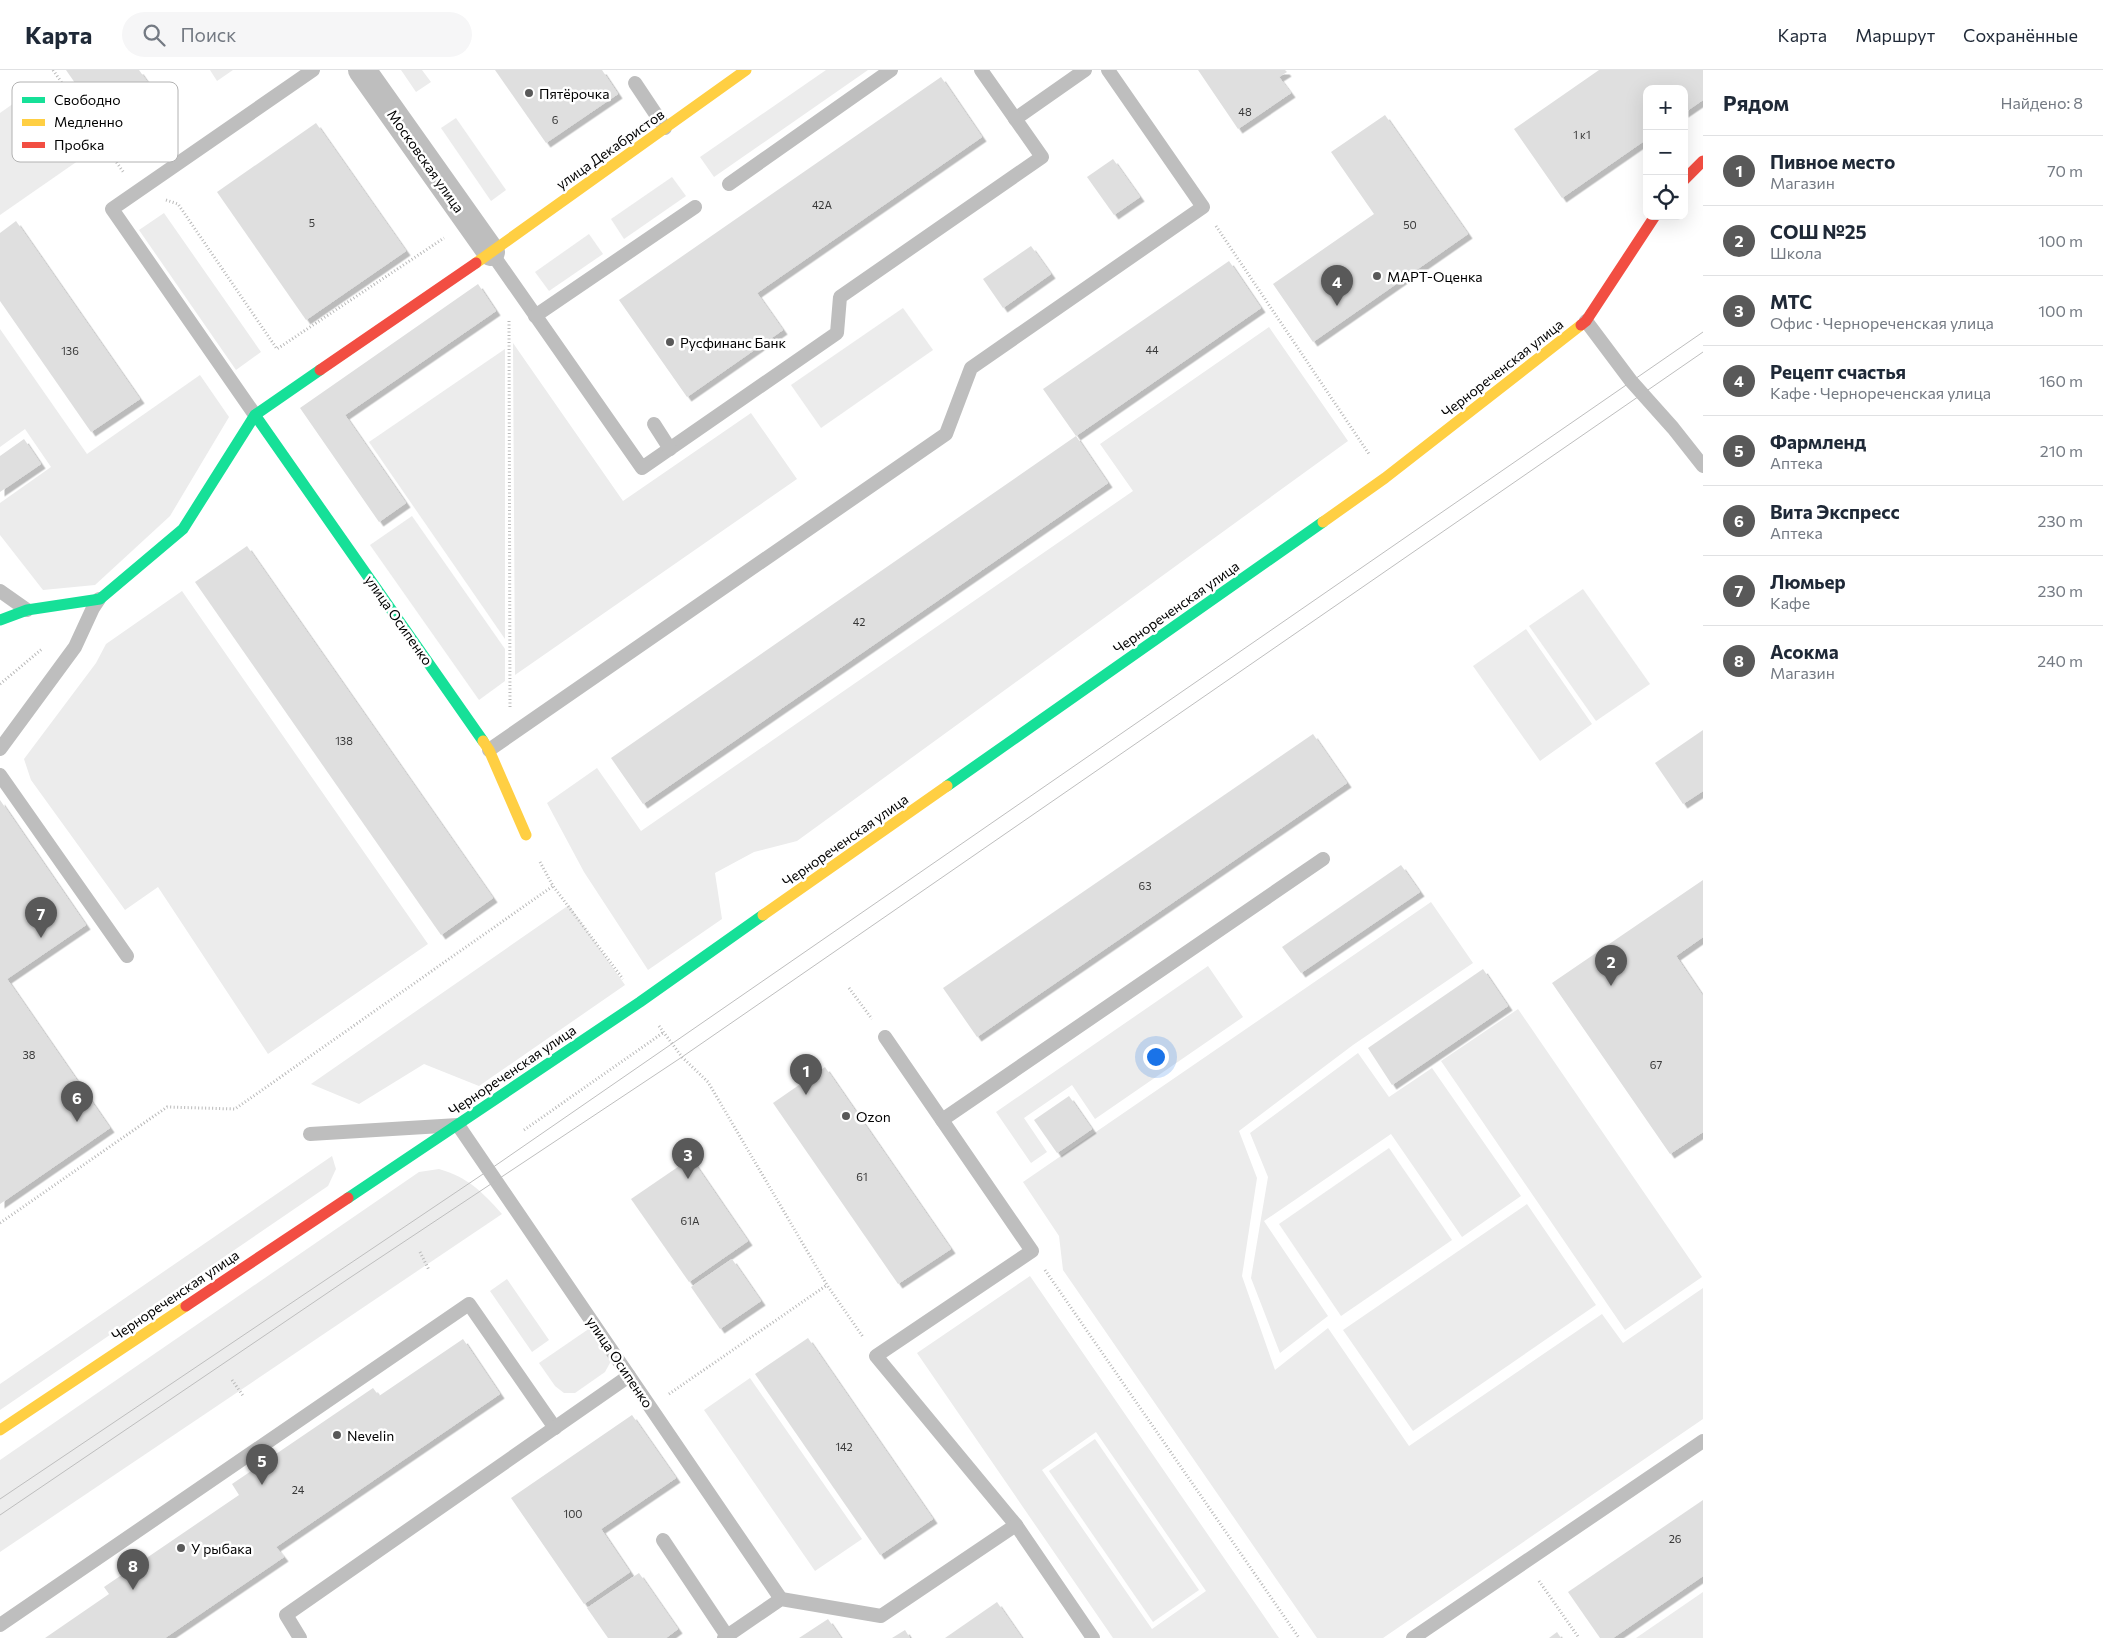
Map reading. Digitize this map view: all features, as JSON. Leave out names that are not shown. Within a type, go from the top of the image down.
[{"type":"street","name":"Московская улица","points":[[362,70],[490,252]]},
{"type":"street","name":"улица Декабристов","points":[[255,415],[490,252],[746,70]]},
{"type":"street","points":[[1688,176],[1703,161]]},
{"type":"street","name":"Чернореченская улица","points":[[0,1430],[640,1002],[1385,478],[1586,320],[1652,220]]},
{"type":"street","points":[[0,620],[27,610],[100,599],[183,529],[255,415]]},
{"type":"street","name":"улица Осипенко","points":[[255,415],[489,750],[526,835]]},
{"type":"lane","points":[[255,415],[112,209],[313,70]]},
{"type":"lane","points":[[729,184],[891,70]]},
{"type":"lane","points":[[490,252],[642,468],[837,333],[840,297],[1042,158],[981,70]]},
{"type":"lane","points":[[1015,119],[1085,70]]},
{"type":"lane","points":[[489,750],[946,434],[971,368],[1204,207],[1108,70]]},
{"type":"lane","points":[[635,83],[665,128]]},
{"type":"lane","points":[[535,316],[695,207]]},
{"type":"lane","points":[[1586,320],[1631,381],[1673,428],[1703,466]]},
{"type":"lane","points":[[654,424],[670,448]]},
{"type":"lane","points":[[0,591],[27,610]]},
{"type":"lane","points":[[0,749],[75,647],[93,608],[100,599]]},
{"type":"lane","points":[[0,775],[127,956]]},
{"type":"lane","points":[[942,1120],[1323,859]]},
{"type":"lane","points":[[885,1037],[1032,1250],[876,1356],[1016,1525],[1093,1638]]},
{"type":"lane","points":[[310,1134],[458,1125]]},
{"type":"lane","name":"улица Осипенко","points":[[458,1125],[781,1599]]},
{"type":"lane","points":[[0,1626],[469,1304],[555,1428]]},
{"type":"lane","points":[[300,1638],[286,1615],[629,1376]]},
{"type":"lane","points":[[1413,1638],[1703,1441]]},
{"type":"lane","points":[[663,1540],[726,1637],[781,1599],[881,1616],[1016,1525]]},
{"type":"path","points":[[53,70],[61,82]]},
{"type":"path","points":[[116,162],[137,192],[178,204],[276,349],[469,222]]},
{"type":"path","points":[[1204,207],[1385,478]]},
{"type":"path","points":[[509,278],[510,735]]},
{"type":"path","points":[[526,835],[553,886],[682,1057],[708,1082],[827,1285],[876,1356]]},
{"type":"path","points":[[0,1223],[167,1107],[235,1109],[553,886]]},
{"type":"path","points":[[850,988],[885,1037]]},
{"type":"path","points":[[524,1130],[664,1032]]},
{"type":"path","points":[[1032,1250],[1299,1638]]},
{"type":"path","points":[[420,1252],[429,1270]]},
{"type":"path","points":[[650,1406],[827,1285]]},
{"type":"path","points":[[232,1380],[244,1397]]},
{"type":"path","points":[[1526,1562],[1578,1638]]},
{"type":"shaded area","points":[[210,70],[233,70],[217,81]]},
{"type":"shaded area","points":[[401,70],[422,70],[431,82],[416,92]]},
{"type":"shaded area","points":[[826,70],[868,70],[714,177],[700,157]]},
{"type":"shaded area","points":[[12,105],[12,162],[76,162],[0,215],[0,113]]},
{"type":"shaded area","points":[[456,118],[506,190],[491,201],[441,128]]},
{"type":"shaded area","points":[[672,177],[686,196],[624,239],[611,219]]},
{"type":"shaded area","points":[[164,213],[261,352],[236,370],[139,230]]},
{"type":"shaded area","points":[[589,234],[603,254],[549,291],[535,272]]},
{"type":"shaded area","points":[[903,308],[933,350],[821,428],[791,385]]},
{"type":"shaded area","points":[[1269,327],[1348,441],[797,841],[754,852],[715,873],[722,919],[648,970],[584,872],[547,803],[597,768],[641,831],[1133,491],[1100,444]]},
{"type":"shaded area","points":[[0,329],[87,454],[200,375],[229,417],[170,516],[95,585],[43,590],[0,535],[0,503],[51,467],[25,429],[0,447]]},
{"type":"shaded area","points":[[513,343],[623,501],[751,413],[797,479],[515,675]]},
{"type":"shaded area","points":[[505,349],[505,639],[369,442]]},
{"type":"shaded area","points":[[412,516],[505,649],[505,681],[479,700],[370,545]]},
{"type":"shaded area","points":[[1583,589],[1650,684],[1596,721],[1529,626]]},
{"type":"shaded area","points":[[182,591],[428,944],[268,1054],[158,887],[125,910],[31,780],[24,759],[96,663],[106,644]]},
{"type":"shaded area","points":[[1526,629],[1592,724],[1540,761],[1473,666]]},
{"type":"shaded area","points":[[1431,902],[1473,963],[1353,1045],[1239,1131],[1257,1178],[1242,1276],[1275,1370],[1328,1328],[1409,1446],[1602,1314],[1623,1343],[1703,1288],[1703,1419],[1383,1638],[1317,1638],[1063,1270],[1059,1236],[1023,1182]]},
{"type":"shaded area","points":[[569,905],[625,985],[479,1086],[424,1064],[359,1104],[311,1084]]},
{"type":"shaded area","points":[[1208,966],[1243,1017],[1095,1119],[1072,1085],[1024,1118],[1047,1152],[1031,1163],[996,1112]]},
{"type":"shaded area","points":[[1518,1009],[1702,1277],[1625,1330],[1441,1061]]},
{"type":"shaded area","points":[[1358,1053],[1389,1097],[1432,1068],[1521,1196],[1462,1237],[1391,1134],[1264,1221],[1328,1316],[1280,1353],[1251,1278],[1268,1177],[1250,1133]]},
{"type":"shaded area","points":[[1389,1148],[1452,1240],[1341,1316],[1279,1224]]},
{"type":"shaded area","points":[[332,1156],[336,1169],[328,1186],[0,1410],[0,1384]]},
{"type":"shaded area","points":[[439,1169],[459,1177],[474,1186],[502,1214],[0,1552],[0,1460],[419,1172]]},
{"type":"shaded area","points":[[1527,1204],[1596,1305],[1413,1431],[1343,1330]]},
{"type":"shaded area","points":[[1030,1276],[1279,1638],[1113,1638],[917,1353]],"holes":[[[1096,1432],[1206,1591],[1152,1629],[1042,1470]]]},
{"type":"shaded area","points":[[507,1279],[549,1340],[532,1352],[490,1291]]},
{"type":"shaded area","points":[[593,1326],[611,1361],[605,1372],[575,1393],[564,1393],[555,1386],[539,1363]]},
{"type":"shaded area","points":[[750,1378],[862,1539],[815,1571],[704,1410]]},
{"type":"shaded area","points":[[1095,1439],[1199,1590],[1153,1622],[1049,1471]]},
{"type":"shaded area","points":[[1703,1592],[1703,1638],[1636,1638]]},
{"type":"building","points":[[66,70],[139,70],[147,82],[74,82]]},
{"type":"building","points":[[495,70],[602,70],[618,94],[546,143]]},
{"type":"building","points":[[1198,70],[1285,70],[1287,72],[1279,77],[1291,93],[1238,129]]},
{"type":"building","points":[[1599,70],[1703,70],[1703,100],[1688,110],[1688,85],[1643,85],[1643,142],[1562,198],[1514,129]]},
{"type":"building","points":[[941,77],[982,137],[757,293],[783,330],[687,397],[619,300]]},
{"type":"building","points":[[1385,115],[1468,234],[1313,342],[1273,284],[1374,214],[1331,152]]},
{"type":"building","points":[[316,123],[406,251],[306,320],[217,192]]},
{"type":"building","points":[[1113,159],[1140,197],[1114,215],[1087,177]]},
{"type":"building","points":[[16,221],[140,399],[91,432],[0,301],[0,233]]},
{"type":"building","points":[[1031,246],[1051,274],[1003,308],[983,279]]},
{"type":"building","points":[[1229,261],[1261,308],[1076,436],[1043,389]]},
{"type":"building","points":[[478,284],[496,311],[345,415],[406,503],[379,522],[300,408]]},
{"type":"building","points":[[1076,436],[1108,483],[643,804],[611,758]]},
{"type":"building","points":[[24,439],[41,464],[0,492],[0,456]]},
{"type":"building","points":[[247,546],[493,898],[441,935],[195,582]]},
{"type":"building","points":[[1703,730],[1703,791],[1683,804],[1655,763]]},
{"type":"building","points":[[1313,734],[1347,783],[977,1037],[943,988]]},
{"type":"building","points":[[0,800],[86,925],[7,979],[110,1128],[0,1204]]},
{"type":"building","points":[[1401,865],[1420,892],[1301,973],[1282,947]]},
{"type":"building","points":[[1703,880],[1703,937],[1676,956],[1703,996],[1703,1132],[1670,1154],[1552,983]]},
{"type":"building","points":[[1483,969],[1508,1006],[1392,1085],[1368,1048]]},
{"type":"building","points":[[825,1067],[951,1249],[898,1284],[773,1103]]},
{"type":"building","points":[[1069,1096],[1092,1129],[1057,1153],[1034,1120]]},
{"type":"building","points":[[691,1158],[748,1241],[689,1282],[631,1199]]},
{"type":"building","points":[[732,1259],[761,1301],[720,1329],[691,1287]]},
{"type":"building","points":[[808,1338],[933,1519],[880,1555],[755,1374]]},
{"type":"building","points":[[463,1339],[500,1394],[276,1547],[284,1557],[165,1638],[45,1638],[109,1594],[104,1587],[239,1495],[232,1484],[373,1388],[379,1396]]},
{"type":"building","points":[[632,1415],[676,1478],[601,1529],[630,1572],[584,1604],[511,1498]]},
{"type":"building","points":[[1703,1500],[1703,1576],[1613,1638],[1600,1638],[1568,1592]]},
{"type":"building","points":[[639,1573],[678,1629],[666,1638],[608,1638],[587,1608]]},
{"type":"building","points":[[997,1602],[1022,1638],[945,1638]]},
{"type":"building","points":[[828,1619],[841,1638],[799,1638]]},
{"type":"building","points":[[905,1630],[910,1638],[892,1638]]},
{"type":"building","points":[[1557,1632],[1561,1638],[1549,1638]]},
{"type":"tram line","points":[[0,1499],[489,1170],[1703,332]]},
{"type":"tram line","points":[[0,1515],[348,1279],[682,1057],[1703,352]]},
{"type":"traffic: fast","points":[[0,620],[27,610],[100,599],[183,529],[255,415],[320,370]]},
{"type":"traffic: fast","points":[[255,415],[483,741]]},
{"type":"traffic: fast","points":[[947,786],[1323,522]]},
{"type":"traffic: fast","points":[[348,1198],[640,1002],[763,915]]},
{"type":"traffic: slow","points":[[476,263],[746,70]]},
{"type":"traffic: slow","points":[[1323,522],[1385,478],[1581,325]]},
{"type":"traffic: slow","points":[[483,741],[489,750],[526,835]]},
{"type":"traffic: slow","points":[[763,915],[947,786]]},
{"type":"traffic: slow","points":[[0,1430],[186,1306]]},
{"type":"traffic: jam","points":[[1688,176],[1703,161]]},
{"type":"traffic: jam","points":[[1581,325],[1586,321],[1652,220]]},
{"type":"traffic: jam","points":[[320,370],[476,263]]},
{"type":"traffic: jam","points":[[186,1306],[348,1198]]},
{"type":"place","name":"Пятёрочка","points":[[529,93]]},
{"type":"place","name":"МАРТ-Оценка","points":[[1377,276]]},
{"type":"place","name":"Рецепт счастья","points":[[1337,306]]},
{"type":"place","name":"Русфинанс Банк","points":[[670,342]]},
{"type":"place","name":"Люмьер","points":[[41,938]]},
{"type":"place","name":"СОШ №25","points":[[1611,986]]},
{"type":"place","name":"Пивное место","points":[[806,1095]]},
{"type":"place","name":"Ozon","points":[[846,1116]]},
{"type":"place","name":"Вита Экспресс","points":[[77,1122]]},
{"type":"place","name":"МТС","points":[[688,1179]]},
{"type":"place","name":"Nevelin","points":[[337,1435]]},
{"type":"place","name":"Фармленд","points":[[262,1485]]},
{"type":"place","name":"У рыбака","points":[[181,1548]]},
{"type":"place","name":"Асокма","points":[[133,1590]]}]
